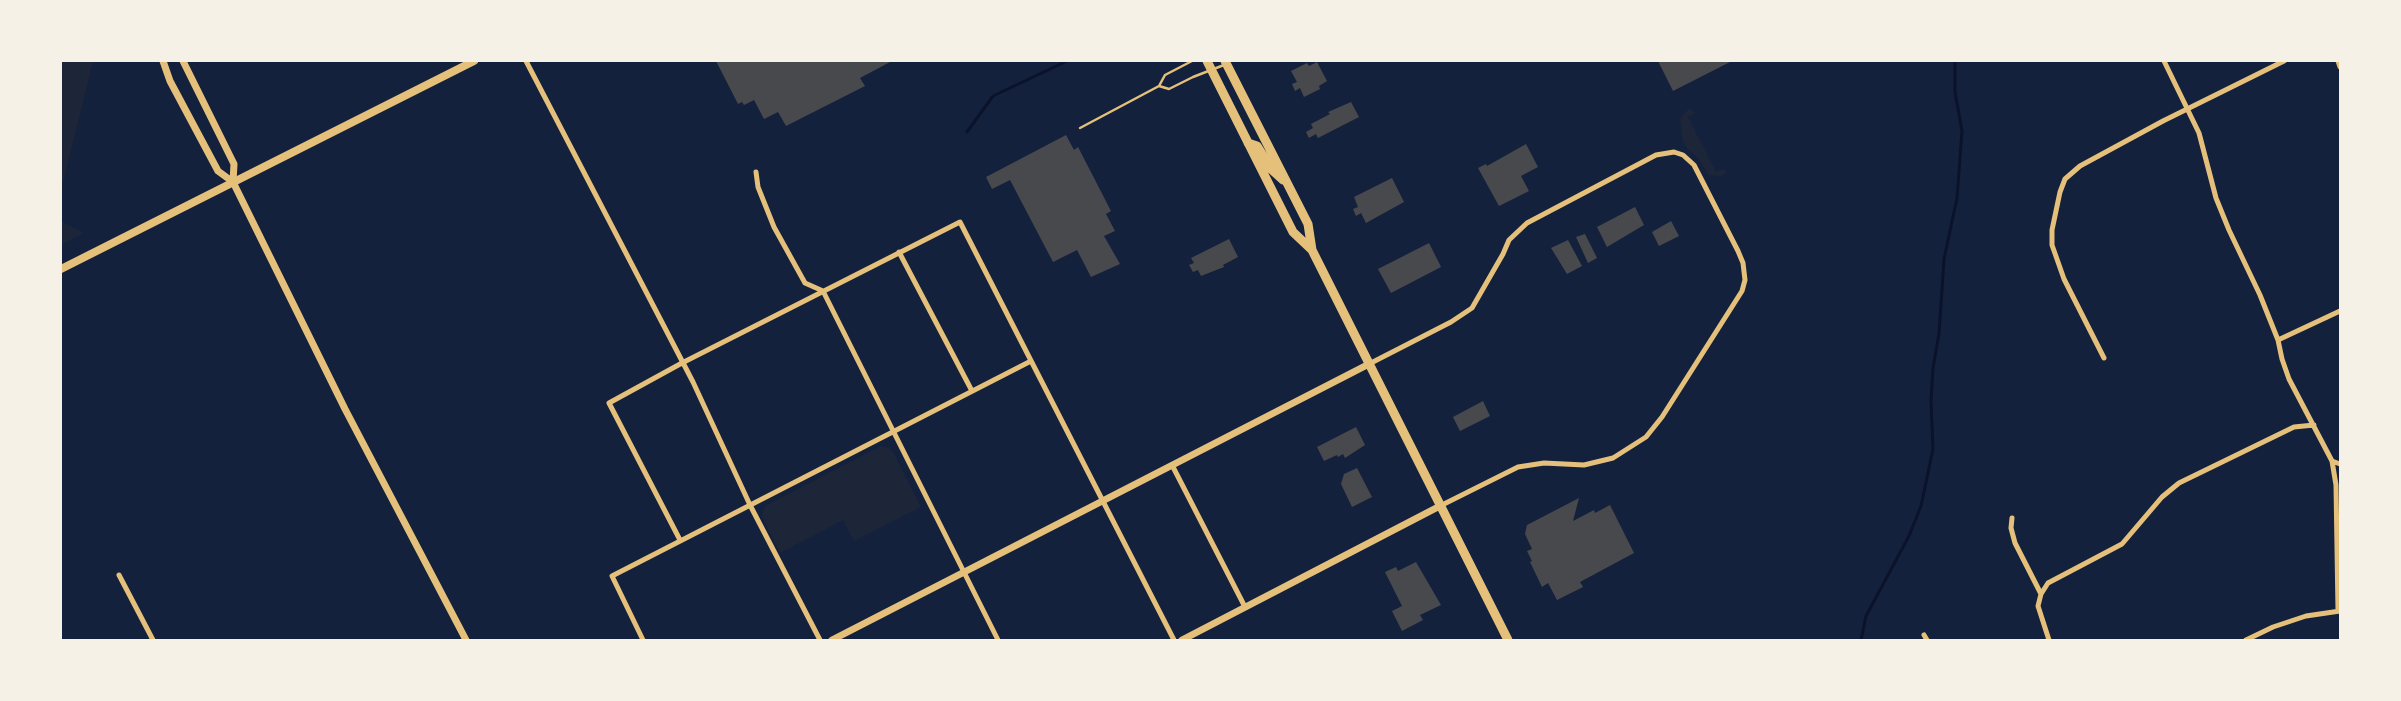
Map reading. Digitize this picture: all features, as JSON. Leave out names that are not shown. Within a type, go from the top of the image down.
[{"type":"main road","points":[[61,269],[474,61]]},
{"type":"main road","points":[[1229,62],[1308,224],[1312,250],[1508,640]]},
{"type":"main road","points":[[1209,66],[1293,232],[1312,250]]},
{"type":"main road","points":[[1248,143],[1257,146],[1272,170],[1287,184]]},
{"type":"street","points":[[163,61],[174,89],[218,171],[233,182],[345,409],[466,640]]},
{"type":"street","points":[[183,61],[234,164],[233,182]]},
{"type":"street","points":[[526,61],[682,363],[750,505],[820,640]]},
{"type":"street","points":[[2164,61],[2189,108],[2199,133],[2216,198],[2278,340],[2289,379],[2332,461],[2336,485],[2339,611],[2306,616],[2273,627],[2246,640]]},
{"type":"street","points":[[2104,358],[2064,279],[2052,245],[2052,230],[2060,192],[2065,179],[2080,166],[2189,108],[2284,61]]},
{"type":"street","points":[[2338,61],[2340,67]]},
{"type":"street","points":[[832,640],[1451,322],[1472,308],[1509,240],[1527,223],[1656,155],[1674,152],[1683,155],[1694,165],[1744,263],[1745,280],[1742,291],[1662,417],[1646,437],[1613,458],[1584,465],[1544,463],[1518,466],[1182,640]]},
{"type":"street","points":[[756,172],[758,187],[774,227],[805,282],[823,291],[966,572],[998,640]]},
{"type":"street","points":[[680,540],[609,403],[682,363],[960,222],[1174,640]]},
{"type":"street","points":[[899,252],[972,391]]},
{"type":"street","points":[[2278,340],[2340,311]]},
{"type":"street","points":[[643,640],[612,576],[1031,361]]},
{"type":"street","points":[[2049,640],[2038,606],[2041,594],[2048,583],[2122,544],[2162,496],[2179,483],[2294,427],[2314,425]]},
{"type":"street","points":[[2332,461],[2340,464]]},
{"type":"street","points":[[1172,465],[1245,607]]},
{"type":"street","points":[[2012,518],[2011,528],[2015,543],[2041,594]]},
{"type":"street","points":[[119,575],[153,640]]},
{"type":"lane","points":[[1080,128],[1159,86],[1165,75],[1192,61]]},
{"type":"lane","points":[[1159,86],[1169,89],[1209,66],[1229,62]]},
{"type":"shaded area","points":[[61,61],[93,61],[61,190]]},
{"type":"shaded area","points":[[1690,108],[1695,113],[1688,117],[1716,172],[1723,169],[1727,172],[1721,176],[1709,175],[1698,158],[1683,142],[1680,118]]},
{"type":"shaded area","points":[[61,221],[84,233],[61,245]]},
{"type":"shaded area","points":[[881,446],[889,448],[893,452],[921,507],[854,541],[843,520],[780,553],[763,519],[762,514],[765,506]]},
{"type":"building","points":[[716,61],[892,61],[860,78],[865,86],[786,126],[778,112],[764,119],[754,100],[744,105],[742,102],[738,104]]},
{"type":"building","points":[[1658,61],[1732,61],[1673,91]]},
{"type":"building","points":[[1317,62],[1327,81],[1319,86],[1320,89],[1304,97],[1300,88],[1295,91],[1292,84],[1297,82],[1291,71],[1307,63],[1309,66]]},
{"type":"building","points":[[1351,102],[1359,117],[1318,138],[1316,134],[1309,138],[1306,132],[1313,128],[1311,124],[1330,114],[1328,112]]},
{"type":"building","points":[[1066,135],[1074,150],[1078,147],[1111,211],[1106,214],[1115,231],[1104,236],[1120,264],[1091,277],[1077,250],[1053,262],[1010,180],[992,189],[986,177]]},
{"type":"building","points":[[1526,144],[1538,167],[1521,176],[1529,191],[1499,206],[1478,168],[1486,164],[1487,166]]},
{"type":"building","points":[[1392,178],[1404,202],[1366,223],[1361,213],[1356,216],[1353,209],[1358,207],[1354,197]]},
{"type":"building","points":[[1635,207],[1644,225],[1607,247],[1597,227]]},
{"type":"building","points":[[1671,221],[1679,236],[1659,246],[1652,232]]},
{"type":"building","points":[[1585,234],[1597,258],[1588,263],[1576,237]]},
{"type":"building","points":[[1229,239],[1238,257],[1223,265],[1224,267],[1201,276],[1198,270],[1193,272],[1189,265],[1194,263],[1191,258]]},
{"type":"building","points":[[1568,240],[1582,266],[1567,274],[1551,248]]},
{"type":"building","points":[[1429,243],[1441,267],[1391,293],[1378,269]]},
{"type":"building","points":[[1483,401],[1490,416],[1460,431],[1453,417]]},
{"type":"building","points":[[1356,427],[1365,445],[1345,458],[1343,454],[1324,461],[1317,447]]},
{"type":"building","points":[[1357,468],[1372,497],[1352,507],[1341,484],[1344,474]]},
{"type":"building","points":[[1579,498],[1573,521],[1594,510],[1595,513],[1610,505],[1634,553],[1580,582],[1583,587],[1557,600],[1548,583],[1542,587],[1530,562],[1532,561],[1527,551],[1532,549],[1525,534],[1527,525]]},
{"type":"building","points":[[1416,562],[1441,605],[1420,615],[1423,620],[1402,631],[1392,611],[1402,606],[1385,572],[1396,567],[1398,571]]},
{"type":"waterway","points":[[967,132],[993,96],[1067,61]]},
{"type":"waterway","points":[[1861,640],[1866,616],[1909,536],[1921,506],[1933,449],[1931,401],[1933,368],[1939,334],[1944,259],[1957,198],[1962,131],[1955,92],[1955,61]]}]
